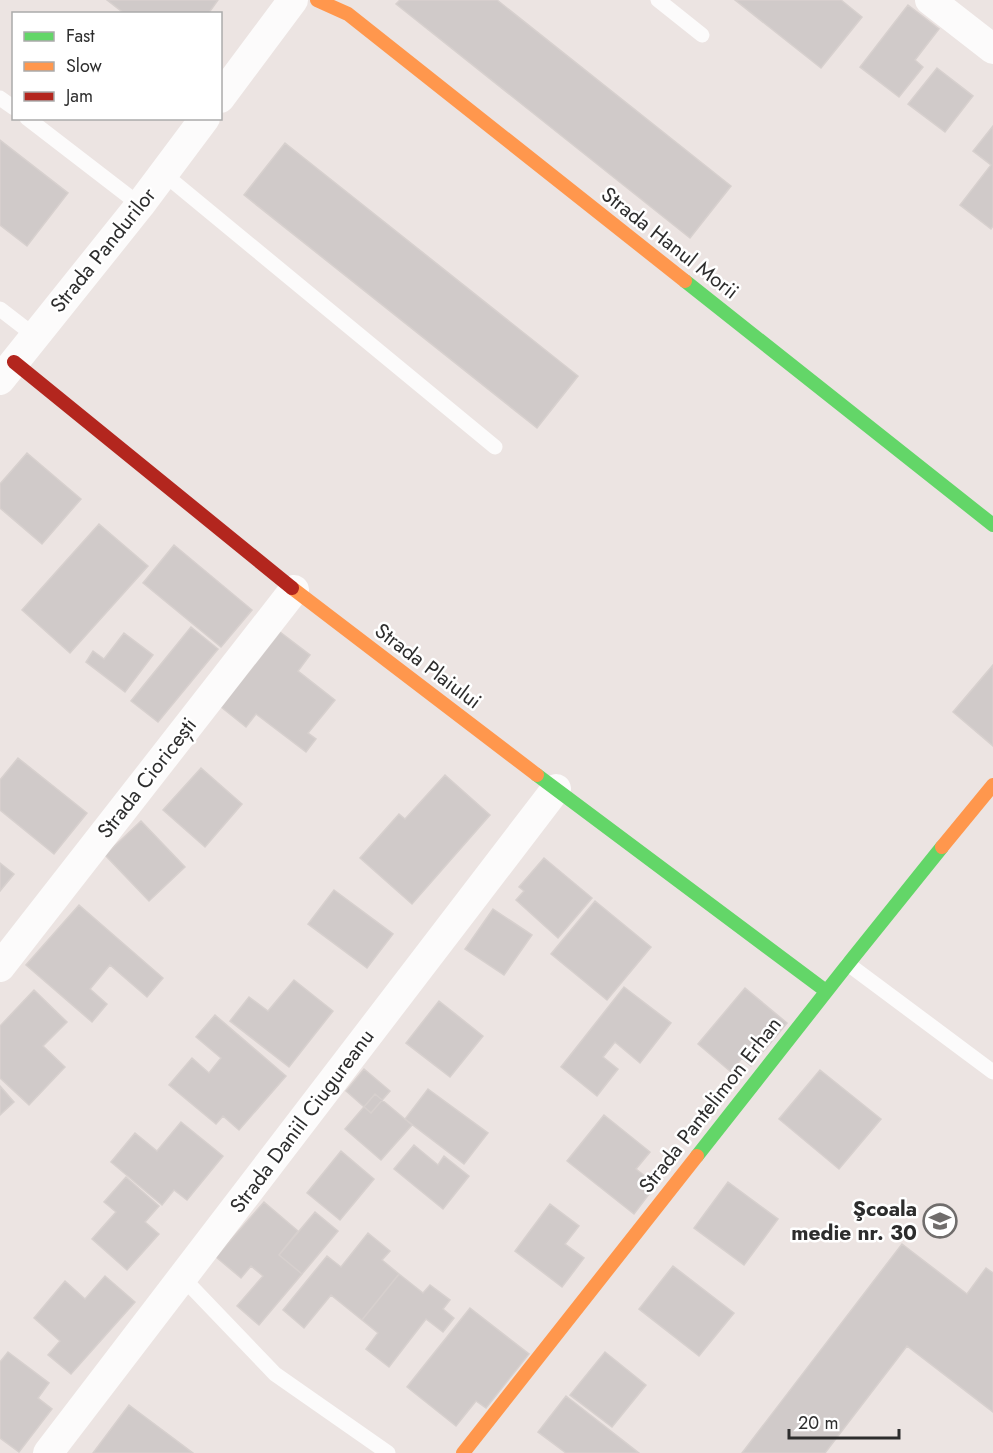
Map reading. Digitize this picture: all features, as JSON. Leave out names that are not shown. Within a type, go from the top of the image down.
[{"type":"street","points":[[222,95],[293,0]]},
{"type":"street","name":"Strada Hanul Morii","points":[[317,0],[348,14],[993,525]]},
{"type":"street","points":[[930,0],[993,49]]},
{"type":"street","name":"Strada Pandurilor","points":[[7,371],[140,205],[204,120]]},
{"type":"street","name":"Strada Plaiului","points":[[7,371],[555,789],[826,991]]},
{"type":"street","name":"Strada Cioricești","points":[[0,967],[294,590]]},
{"type":"street","name":"Strada Pantelimon Erhan","points":[[463,1453],[826,991],[993,785]]},
{"type":"street","name":"Strada Daniil Ciugureanu","points":[[48,1453],[555,789]]},
{"type":"lane","points":[[658,0],[702,35]]},
{"type":"lane","points":[[30,120],[140,205]]},
{"type":"lane","points":[[164,174],[495,447]]},
{"type":"lane","points":[[0,309],[35,336]]},
{"type":"lane","points":[[848,964],[993,1072]]},
{"type":"lane","points":[[182,1277],[275,1374],[388,1453]]},
{"type":"building","points":[[107,0],[218,0],[209,12],[122,12]]},
{"type":"building","points":[[400,0],[497,0],[731,186],[690,238],[396,4]]},
{"type":"building","points":[[735,0],[841,0],[862,17],[821,68]]},
{"type":"building","points":[[908,5],[939,29],[915,60],[923,67],[899,97],[860,67]]},
{"type":"building","points":[[937,68],[973,96],[945,132],[908,104]]},
{"type":"building","points":[[993,126],[993,226],[991,229],[960,205],[991,165],[973,151]]},
{"type":"building","points":[[0,140],[68,193],[27,246],[0,225]]},
{"type":"building","points":[[285,143],[578,376],[537,428],[244,195]]},
{"type":"building","points":[[27,453],[81,499],[42,544],[0,508],[0,484]]},
{"type":"building","points":[[99,524],[148,566],[70,653],[22,610]]},
{"type":"building","points":[[174,545],[252,610],[221,647],[143,583]]},
{"type":"building","points":[[191,627],[218,649],[158,722],[131,701]]},
{"type":"building","points":[[280,632],[310,655],[298,671],[335,700],[308,733],[316,739],[306,752],[256,714],[246,727],[221,707]]},
{"type":"building","points":[[124,633],[153,655],[125,692],[86,662],[93,651],[104,659]]},
{"type":"building","points":[[993,665],[993,746],[953,712]]},
{"type":"building","points":[[18,758],[87,813],[54,854],[0,810],[0,780]]},
{"type":"building","points":[[201,768],[242,804],[205,847],[163,810]]},
{"type":"building","points":[[445,775],[490,815],[412,904],[360,858],[399,814],[405,819]]},
{"type":"building","points":[[141,821],[185,867],[149,901],[105,855]]},
{"type":"building","points":[[544,858],[592,898],[558,938],[516,900],[524,891],[519,887]]},
{"type":"building","points":[[0,863],[14,874],[0,891]]},
{"type":"building","points":[[334,890],[393,934],[367,968],[308,924]]},
{"type":"building","points":[[595,901],[651,947],[607,1000],[551,954]]},
{"type":"building","points":[[79,905],[163,978],[147,997],[110,965],[90,989],[107,1004],[92,1022],[26,965]]},
{"type":"building","points":[[493,909],[532,935],[504,975],[465,949]]},
{"type":"building","points":[[294,980],[333,1011],[289,1067],[230,1021],[249,997],[268,1011]]},
{"type":"building","points":[[624,987],[671,1023],[640,1063],[615,1042],[603,1057],[618,1069],[597,1096],[561,1067]]},
{"type":"building","points":[[745,988],[787,1023],[751,1066],[742,1058],[731,1072],[698,1044]]},
{"type":"building","points":[[34,990],[67,1022],[43,1046],[65,1067],[29,1105],[0,1078],[0,1026]]},
{"type":"building","points":[[439,1001],[483,1036],[450,1077],[406,1043]]},
{"type":"building","points":[[215,1015],[286,1076],[239,1130],[223,1116],[216,1124],[169,1085],[192,1058],[209,1073],[221,1058],[196,1037]]},
{"type":"building","points":[[364,1069],[390,1091],[371,1113],[346,1091]]},
{"type":"building","points":[[820,1070],[881,1119],[839,1169],[779,1119]]},
{"type":"building","points":[[0,1086],[14,1102],[0,1115]]},
{"type":"building","points":[[428,1089],[488,1133],[464,1164],[405,1119]]},
{"type":"building","points":[[375,1094],[412,1125],[381,1160],[345,1129]]},
{"type":"building","points":[[604,1115],[650,1152],[636,1169],[656,1185],[634,1214],[567,1161]]},
{"type":"building","points":[[181,1122],[223,1156],[187,1200],[174,1190],[162,1205],[111,1162],[135,1133],[157,1151]]},
{"type":"building","points":[[414,1145],[438,1165],[444,1156],[469,1176],[443,1209],[394,1169]]},
{"type":"building","points":[[341,1151],[374,1179],[340,1220],[307,1193]]},
{"type":"building","points":[[126,1177],[159,1206],[145,1222],[159,1234],[127,1270],[92,1239],[116,1212],[104,1202]]},
{"type":"building","points":[[728,1182],[778,1219],[744,1265],[694,1228]]},
{"type":"building","points":[[264,1202],[298,1231],[279,1255],[302,1274],[259,1325],[237,1306],[263,1276],[251,1266],[241,1278],[216,1257]]},
{"type":"building","points":[[550,1204],[579,1226],[565,1244],[584,1258],[562,1287],[515,1251]]},
{"type":"building","points":[[315,1212],[338,1231],[302,1274],[279,1255]]},
{"type":"building","points":[[368,1233],[390,1251],[382,1260],[399,1274],[362,1320],[331,1295],[304,1328],[283,1310],[327,1256],[341,1267]]},
{"type":"building","points":[[902,1244],[967,1294],[986,1268],[993,1273],[993,1412],[907,1346],[825,1453],[742,1453]]},
{"type":"building","points":[[673,1266],[734,1313],[699,1356],[639,1309]]},
{"type":"building","points":[[399,1274],[423,1293],[430,1285],[450,1300],[443,1309],[454,1318],[443,1332],[426,1319],[389,1367],[366,1349],[378,1333],[362,1320]]},
{"type":"building","points":[[105,1276],[135,1302],[71,1374],[48,1355],[60,1341],[34,1318],[65,1281],[85,1299]]},
{"type":"building","points":[[470,1308],[529,1354],[486,1408],[476,1401],[456,1426],[407,1387]]},
{"type":"building","points":[[8,1352],[49,1383],[38,1398],[52,1409],[19,1452],[0,1438],[0,1362]]},
{"type":"building","points":[[605,1352],[646,1385],[612,1427],[570,1395]]},
{"type":"building","points":[[566,1396],[639,1453],[566,1453],[538,1432]]},
{"type":"building","points":[[129,1405],[193,1453],[93,1453]]},
{"type":"traffic: fast","points":[[685,281],[993,525]]},
{"type":"traffic: fast","points":[[537,775],[826,991]]},
{"type":"traffic: fast","points":[[697,1156],[942,847]]},
{"type":"traffic: slow","points":[[317,0],[348,14],[685,281]]},
{"type":"traffic: slow","points":[[292,588],[537,775]]},
{"type":"traffic: slow","points":[[942,847],[993,785]]},
{"type":"traffic: slow","points":[[463,1453],[697,1156]]},
{"type":"traffic: jam","points":[[14,362],[292,588]]},
{"type":"place","name":"Şcoala medie nr. 30","points":[[940,1221]]}]
